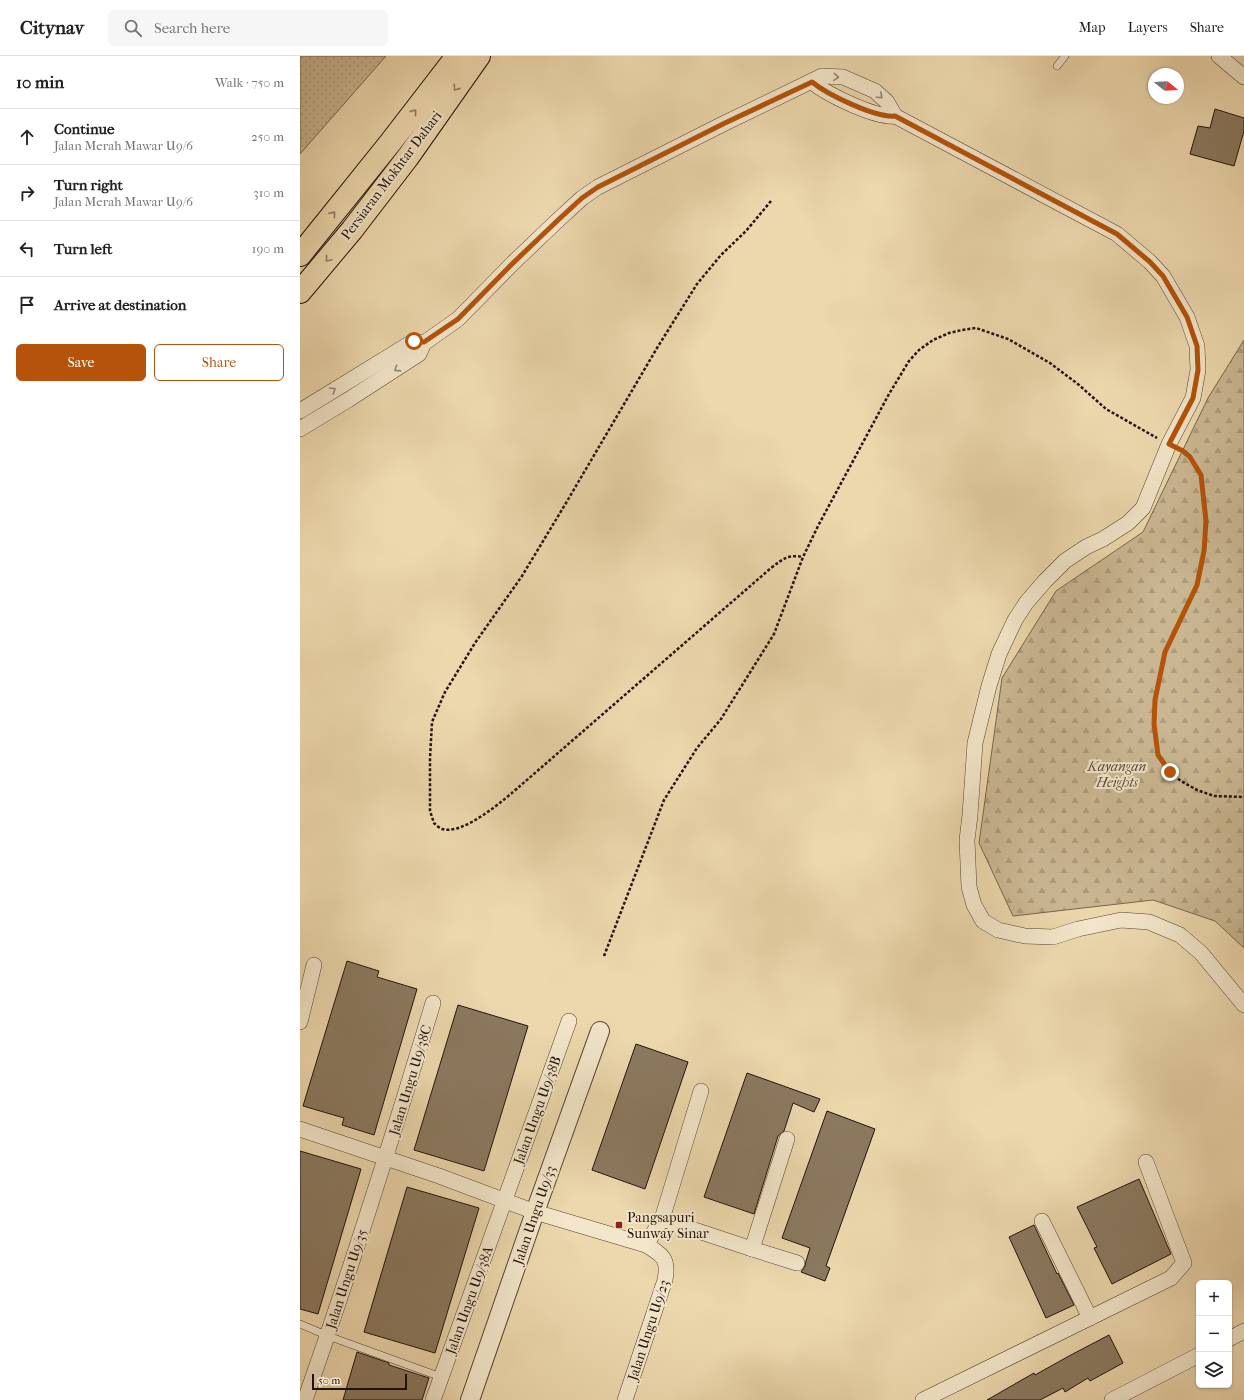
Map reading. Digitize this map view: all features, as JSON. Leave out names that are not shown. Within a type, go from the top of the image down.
[{"type":"main road","name":"Persiaran Mokhtar Dahari","points":[[300,255],[385,149],[456,56]]},
{"type":"main road","name":"Persiaran Mokhtar Dahari","points":[[300,292],[352,230],[403,163],[479,56]]},
{"type":"street","points":[[1219,56],[1244,77]]},
{"type":"street","points":[[300,429],[419,354],[424,342],[458,319],[512,264],[582,198],[598,187],[822,76],[842,77],[875,91],[887,102],[895,116],[1117,234],[1150,262],[1163,276],[1187,317],[1197,346],[1198,370],[1193,398],[1169,444],[1143,508],[1128,523],[1104,539],[1086,547],[1065,561],[1045,581],[1026,603],[1015,620],[999,654],[988,686],[975,743],[967,840],[968,887],[974,905],[983,921],[998,930],[1005,932],[1025,936],[1053,937],[1078,929],[1121,920],[1149,922],[1180,935],[1201,953],[1244,1005]]},
{"type":"street","points":[[812,82],[822,89],[875,114],[888,117],[895,116]]},
{"type":"street","points":[[300,411],[414,341],[424,342]]},
{"type":"street","points":[[300,1022],[314,965]]},
{"type":"street","name":"Jalan Ungu U9/38C","points":[[386,1157],[433,1003]]},
{"type":"street","name":"Jalan Ungu U9/38B","points":[[505,1200],[569,1021]]},
{"type":"street","name":"Jalan Ungu U9/33","points":[[470,1400],[600,1031]]},
{"type":"street","points":[[646,1245],[662,1218],[701,1091]]},
{"type":"street","name":"Jalan Ungu U9/23","points":[[300,1129],[386,1157],[535,1212],[646,1245],[660,1253],[666,1260],[667,1269],[665,1280],[625,1400]]},
{"type":"street","points":[[752,1249],[788,1139]]},
{"type":"street","name":"Jalan Ungu U9/35","points":[[305,1400],[328,1336],[386,1157]]},
{"type":"street","points":[[923,1400],[1171,1278],[1184,1263],[1146,1162]]},
{"type":"street","name":"Jalan Ungu U9/38A","points":[[433,1400],[505,1200]]},
{"type":"street","points":[[662,1218],[797,1263]]},
{"type":"street","points":[[1042,1222],[1090,1318]]},
{"type":"street","points":[[1232,1337],[1244,1331]]},
{"type":"street","points":[[1112,1400],[1196,1357]]},
{"type":"lane","points":[[1057,66],[1064,56]]},
{"type":"lane","points":[[300,1324],[328,1336],[441,1377]]},
{"type":"path","points":[[771,201],[746,231],[722,255],[697,284],[657,348],[522,576],[475,643],[445,692],[432,722],[430,811],[434,824],[442,829],[453,829],[465,825],[487,813],[771,568],[785,558],[794,555],[803,557]]},
{"type":"path","points":[[604,956],[664,800],[697,748],[721,719],[774,634],[803,557],[829,505],[889,394],[909,361],[919,350],[933,340],[949,333],[976,328],[1008,339],[1050,363],[1079,385],[1106,409],[1138,428],[1183,451],[1190,457],[1201,475],[1206,521],[1204,551],[1197,585],[1165,652],[1155,700],[1154,724],[1158,755],[1170,772],[1196,790],[1214,796],[1244,796]]},
{"type":"green space","points":[[300,56],[386,56],[300,154]]},
{"type":"green space","name":"Kayangan Heights","points":[[1244,340],[1244,948],[1215,921],[1153,900],[1013,916],[979,843],[1002,678],[1056,591],[1143,532],[1208,398]]},
{"type":"building","points":[[1215,109],[1244,118],[1244,131],[1234,166],[1190,154],[1198,126],[1210,128]]},
{"type":"building","points":[[347,961],[379,971],[377,977],[417,989],[374,1135],[342,1125],[344,1118],[303,1106]]},
{"type":"building","points":[[458,1005],[528,1026],[484,1171],[414,1150]]},
{"type":"building","points":[[636,1044],[688,1062],[645,1189],[592,1170]]},
{"type":"building","points":[[747,1073],[820,1099],[814,1112],[793,1103],[784,1131],[778,1136],[754,1214],[704,1197]]},
{"type":"building","points":[[827,1111],[875,1129],[826,1266],[830,1268],[825,1281],[801,1272],[805,1266],[810,1248],[782,1238]]},
{"type":"building","points":[[300,1151],[361,1169],[318,1314],[300,1309]]},
{"type":"building","points":[[1139,1179],[1171,1254],[1112,1284],[1094,1248],[1097,1247],[1077,1207]]},
{"type":"building","points":[[407,1187],[479,1208],[435,1353],[364,1332]]},
{"type":"building","points":[[1034,1225],[1057,1274],[1058,1273],[1074,1305],[1046,1318],[1009,1237]]},
{"type":"building","points":[[1109,1335],[1123,1363],[1090,1381],[1088,1378],[1065,1392],[1063,1388],[1040,1400],[987,1400],[1034,1373],[1035,1375]]},
{"type":"building","points":[[357,1352],[389,1363],[389,1365],[429,1378],[422,1400],[343,1400]]},
{"type":"place","name":"Pangsapuri Sunway Sinar","points":[[619,1225]]},
{"type":"route","points":[[414,341],[424,342],[458,319],[557,221],[582,198],[598,187],[725,123],[812,82],[822,89],[875,114],[888,117],[895,116],[1117,234],[1150,262],[1163,276],[1187,317],[1197,346],[1198,370],[1193,398],[1169,444],[1183,451],[1190,457],[1201,475],[1206,521],[1204,551],[1197,585],[1165,652],[1155,700],[1154,724],[1158,755],[1170,772]]}]
